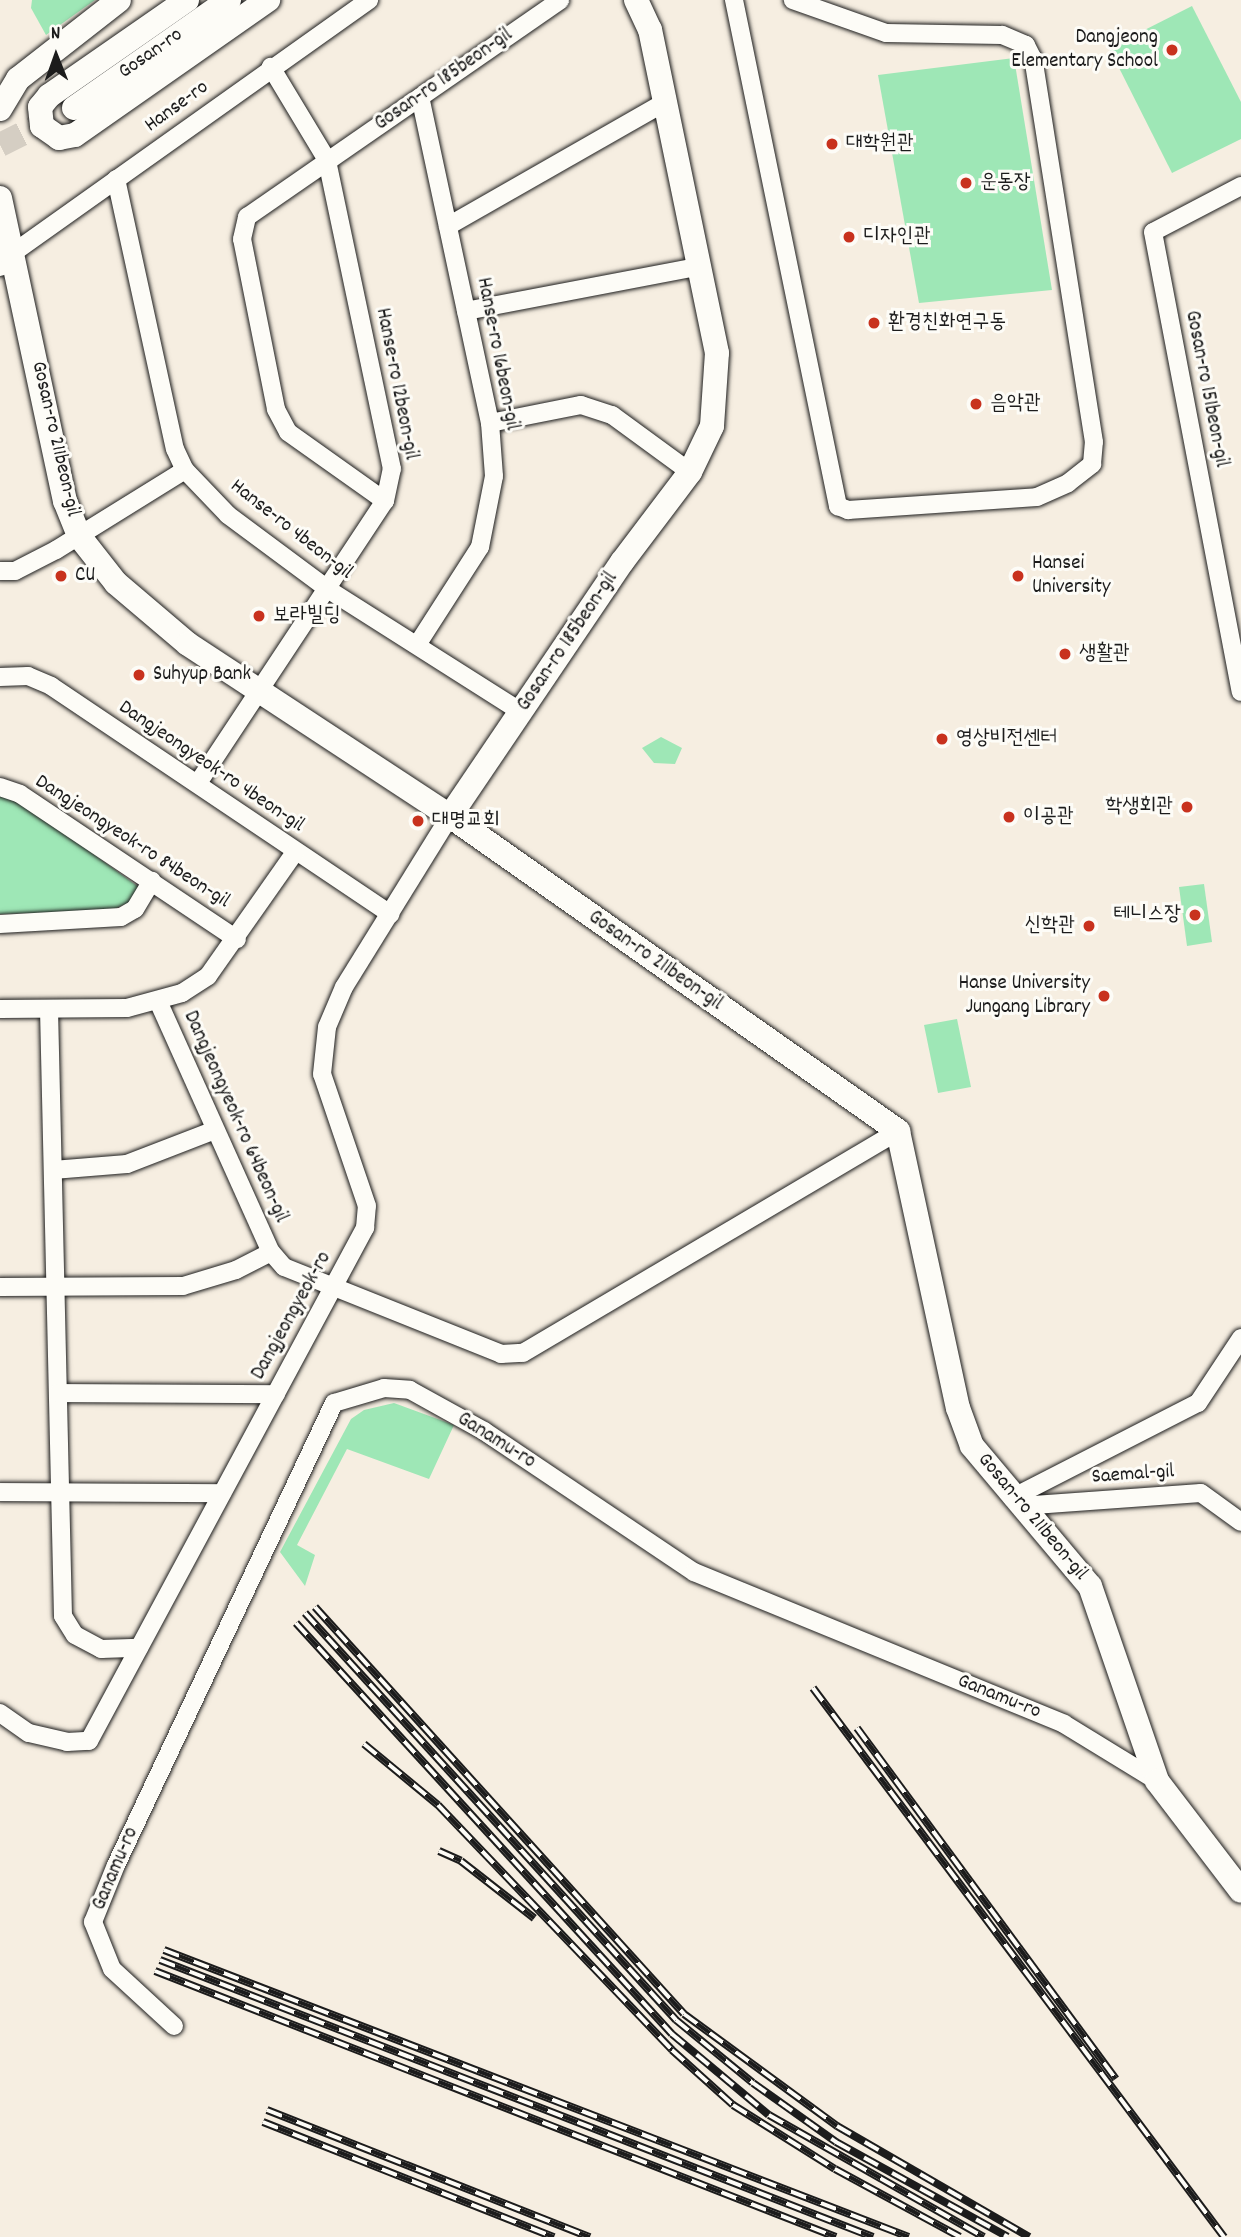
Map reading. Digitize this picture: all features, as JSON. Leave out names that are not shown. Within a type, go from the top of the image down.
[{"type":"street","points":[[0,109],[18,79],[119,0]]},
{"type":"street","points":[[187,0],[49,96],[40,107],[42,126],[59,138],[75,135],[268,0]]},
{"type":"street","name":"Gosan-ro","points":[[74,108],[229,0]]},
{"type":"street","name":"Hanse-ro","points":[[7,260],[271,67],[369,0]]},
{"type":"street","name":"Gosan-ro 185beon-gil","points":[[385,500],[288,432],[276,409],[242,239],[247,217],[560,0]]},
{"type":"street","name":"Gosan-ro 185beon-gil","points":[[450,816],[690,471],[712,426],[719,374],[701,266],[650,30],[636,0]]},
{"type":"street","points":[[734,0],[838,506],[848,510],[1037,497],[1068,483],[1091,464],[1094,442],[1034,59],[1027,45],[1002,35],[886,33],[793,0]]},
{"type":"street","name":"Hanse-ro 12beon-gil","points":[[198,783],[262,692],[385,500],[392,469],[327,160],[271,67]]},
{"type":"street","name":"Hanse-ro 16beon-gil","points":[[417,645],[480,547],[494,476],[490,423],[421,97]]},
{"type":"street","points":[[448,226],[665,102]]},
{"type":"street","name":"Hanse-ro 4beon-gil","points":[[116,179],[175,449],[185,470],[228,515],[329,590],[521,712]]},
{"type":"street","name":"Gosan-ro 151beon-gil","points":[[1241,186],[1153,232],[1241,692]]},
{"type":"street","name":"Gosan-ro 211beon-gil","points":[[0,198],[7,260],[65,501],[79,537],[144,611],[450,816],[898,1132],[958,1409],[972,1446],[1016,1502],[1090,1586],[1157,1781]]},
{"type":"street","points":[[466,311],[701,266]]},
{"type":"street","points":[[490,423],[581,405],[612,415],[690,471]]},
{"type":"street","points":[[0,571],[15,571],[79,537],[185,470]]},
{"type":"street","name":"Dangjeongyeok-ro 4beon-gil","points":[[0,677],[28,676],[51,687],[390,914]]},
{"type":"street","name":"Dangjeongyeok-ro 84beon-gil","points":[[0,787],[20,794],[237,939]]},
{"type":"street","name":"Dangjeongyeok-ro","points":[[0,1713],[29,1732],[67,1742],[89,1741],[365,1228],[367,1206],[322,1074],[327,1027],[344,987],[450,816]]},
{"type":"street","points":[[0,1009],[127,1008],[158,1001],[208,976],[237,939],[295,852]]},
{"type":"street","points":[[0,924],[121,918],[135,909],[152,881]]},
{"type":"street","name":"Dangjeongyeok-ro 64beon-gil","points":[[158,1001],[271,1252],[284,1268],[486,1352],[523,1353],[898,1132]]},
{"type":"street","points":[[49,1009],[63,1616],[75,1634],[101,1648],[139,1648]]},
{"type":"street","points":[[53,1170],[127,1164],[215,1130]]},
{"type":"street","name":"Dangjeongyeok-ro 64beon-gil","points":[[0,1287],[183,1286],[236,1270],[271,1252]]},
{"type":"street","points":[[1016,1502],[1198,1403],[1241,1338]]},
{"type":"street","name":"Ganamu-ro","points":[[173,2026],[112,1969],[93,1922],[116,1865],[334,1403],[384,1388],[410,1390],[484,1431],[694,1572],[1064,1724],[1157,1781],[1241,1891]]},
{"type":"street","points":[[58,1392],[276,1394]]},
{"type":"street","points":[[0,1492],[222,1493]]},
{"type":"street","name":"Saemal-gil","points":[[1016,1502],[1201,1493],[1241,1522]]},
{"type":"green space","points":[[32,0],[95,0],[46,35],[31,8]]},
{"type":"green space","points":[[1192,6],[1241,102],[1241,139],[1172,173],[1109,48]]},
{"type":"green space","name":"운동장","points":[[1014,58],[1052,290],[919,303],[878,75]]},
{"type":"green space","points":[[661,737],[682,748],[675,764],[654,763],[642,748]]},
{"type":"green space","points":[[0,796],[19,800],[140,888],[130,902],[109,911],[0,914]]},
{"type":"green space","name":"테니스장","points":[[1204,884],[1212,942],[1187,946],[1179,887]]},
{"type":"green space","points":[[957,1019],[971,1087],[938,1093],[924,1025]]},
{"type":"green space","points":[[394,1403],[454,1425],[429,1479],[347,1449],[297,1545],[315,1555],[305,1586],[280,1552],[351,1419],[364,1410]]},
{"type":"tunnel","points":[[0,145],[74,108]]},
{"type":"railway","points":[[315,1607],[684,2014],[837,2126],[1029,2237]]},
{"type":"railway","points":[[305,1613],[676,2020],[753,2083],[836,2142],[1008,2237]]},
{"type":"railway","points":[[296,1623],[672,2034],[769,2115],[984,2237]]},
{"type":"railway","points":[[813,1688],[1224,2237]]},
{"type":"railway","points":[[857,1728],[1116,2079]]},
{"type":"railway","points":[[364,1744],[438,1805],[672,2050],[733,2105],[835,2169],[960,2237]]},
{"type":"railway","points":[[439,1851],[461,1861],[534,1918]]},
{"type":"railway","points":[[164,1950],[909,2237]]},
{"type":"railway","points":[[160,1960],[873,2237]]},
{"type":"railway","points":[[155,1971],[836,2237]]},
{"type":"railway","points":[[267,2110],[590,2237]]},
{"type":"railway","points":[[263,2122],[554,2237]]},
{"type":"place","name":"Dangjeong Elementary School","points":[[1172,50]]},
{"type":"place","name":"대학원관","points":[[832,144]]},
{"type":"place","name":"운동장","points":[[966,183]]},
{"type":"place","name":"디자인관","points":[[849,237]]},
{"type":"place","name":"환경친화연구동","points":[[874,323]]},
{"type":"place","name":"음악관","points":[[976,404]]},
{"type":"place","name":"CU","points":[[61,576]]},
{"type":"place","name":"Hansei University","points":[[1018,576]]},
{"type":"place","name":"보라빌딩","points":[[259,616]]},
{"type":"place","name":"생활관","points":[[1065,654]]},
{"type":"place","name":"Suhyup Bank","points":[[139,675]]},
{"type":"place","name":"영상비전센터","points":[[942,739]]},
{"type":"place","name":"학생회관","points":[[1187,807]]},
{"type":"place","name":"이공관","points":[[1009,817]]},
{"type":"place","name":"대명교회","points":[[418,821]]},
{"type":"place","name":"테니스장","points":[[1195,915]]},
{"type":"place","name":"신학관","points":[[1089,926]]},
{"type":"place","name":"Hanse University Jungang Library","points":[[1104,996]]}]
